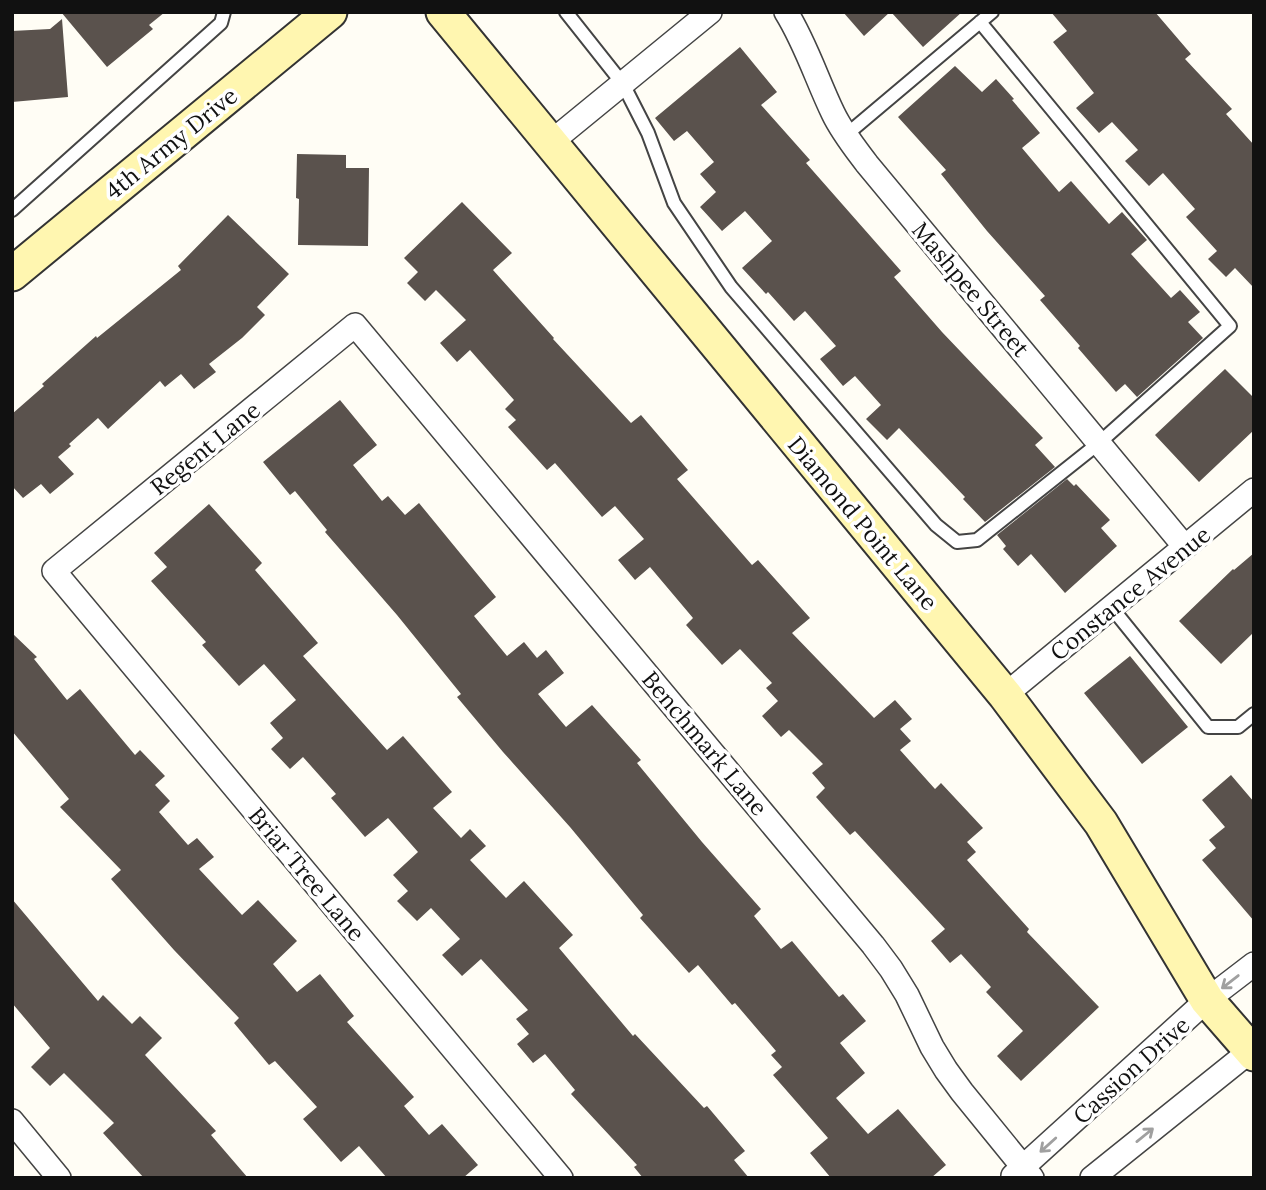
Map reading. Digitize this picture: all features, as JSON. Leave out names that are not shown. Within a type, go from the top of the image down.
[{"type":"street","name":"4th Army Drive","points":[[12,274],[330,12]]},
{"type":"street","name":"Diamond Point Lane","points":[[443,12],[1005,695],[1101,823],[1207,1000],[1253,1051]]},
{"type":"street","points":[[550,143],[710,12]]},
{"type":"street","name":"Mashpee Street","points":[[786,12],[845,135],[1185,547]]},
{"type":"street","name":"Regent Lane","points":[[54,571],[355,325]]},
{"type":"street","name":"Benchmark Lane","points":[[355,325],[873,945],[907,995],[946,1070],[1022,1174]]},
{"type":"street","name":"Constance Avenue","points":[[1005,695],[1254,490]]},
{"type":"street","name":"Briar Tree Lane","points":[[54,571],[561,1178]]},
{"type":"street","name":"Cassion Drive","points":[[1022,1174],[1207,1000],[1254,964]]},
{"type":"street","points":[[1092,1178],[1253,1051]]},
{"type":"street","points":[[12,1121],[59,1178]]},
{"type":"lane","points":[[12,210],[221,23],[224,12]]},
{"type":"lane","points":[[566,12],[623,84],[648,133],[674,203],[731,287],[936,525],[957,542],[977,540],[1099,443],[1230,326],[980,22]]},
{"type":"lane","points":[[845,135],[992,12]]},
{"type":"lane","points":[[1112,608],[1208,727],[1238,727],[1254,714]]},
{"type":"building","points":[[61,12],[165,12],[149,25],[153,29],[107,67]]},
{"type":"building","points":[[843,12],[890,12],[864,36]]},
{"type":"building","points":[[891,12],[962,12],[923,47]]},
{"type":"building","points":[[1051,12],[1155,12],[1191,54],[1185,59],[1232,109],[1226,114],[1254,145],[1254,288],[1235,268],[1226,277],[1208,259],[1217,251],[1186,217],[1195,209],[1163,173],[1149,186],[1125,161],[1138,150],[1112,122],[1099,133],[1076,108],[1094,93],[1053,42],[1067,31]]},
{"type":"building","points":[[62,19],[68,97],[12,102],[12,31],[50,29]]},
{"type":"building","points":[[740,47],[777,92],[761,105],[810,160],[806,163],[901,271],[894,277],[942,332],[1043,438],[1035,445],[1055,467],[985,522],[963,499],[965,497],[899,428],[887,440],[866,419],[881,405],[855,376],[843,386],[820,359],[836,346],[805,311],[794,321],[742,268],[772,241],[745,211],[722,231],[700,207],[716,192],[700,174],[714,162],[687,131],[674,141],[655,118]]},
{"type":"building","points":[[955,66],[982,92],[996,79],[1040,133],[1022,148],[1059,192],[1071,181],[1109,224],[1122,212],[1147,240],[1131,254],[1171,298],[1180,290],[1200,312],[1188,322],[1203,338],[1137,397],[1125,384],[1116,392],[1078,348],[1080,346],[1040,300],[1045,296],[987,231],[941,174],[946,170],[898,117]]},
{"type":"building","points":[[297,154],[346,155],[346,168],[369,168],[368,246],[298,245]]},
{"type":"building","points":[[462,202],[512,253],[493,270],[631,423],[641,415],[688,470],[677,479],[752,565],[758,560],[810,618],[792,633],[874,718],[895,700],[912,719],[900,729],[911,741],[900,750],[935,789],[941,783],[983,828],[967,842],[976,852],[967,860],[1029,929],[1027,932],[1099,1007],[1021,1081],[997,1056],[1023,1031],[986,992],[991,987],[961,954],[950,963],[931,941],[945,929],[855,831],[850,835],[816,797],[825,788],[812,773],[823,764],[789,730],[781,737],[762,716],[778,701],[766,688],[772,683],[740,649],[722,665],[686,625],[693,618],[650,567],[635,580],[618,560],[644,539],[615,506],[602,517],[555,463],[547,470],[508,427],[516,420],[505,409],[514,400],[470,350],[457,362],[440,343],[466,320],[436,290],[425,301],[407,283],[418,272],[404,258]]},
{"type":"building","points":[[228,215],[289,274],[257,307],[265,315],[242,338],[209,364],[216,372],[194,389],[181,374],[165,387],[160,381],[108,429],[98,418],[58,457],[74,474],[50,494],[41,484],[23,498],[12,486],[12,414],[96,336],[97,338],[181,270],[178,266]]},
{"type":"building","points":[[1225,369],[1254,398],[1254,430],[1199,482],[1155,435]]},
{"type":"building","points":[[340,400],[377,445],[353,465],[382,501],[388,496],[405,515],[419,503],[496,597],[474,616],[507,656],[524,642],[537,658],[546,650],[564,673],[538,694],[566,727],[592,705],[641,760],[637,763],[702,842],[761,909],[754,916],[781,949],[792,941],[839,997],[843,994],[866,1021],[840,1043],[865,1073],[836,1098],[868,1134],[898,1109],[946,1165],[931,1178],[831,1178],[810,1153],[828,1138],[773,1075],[782,1067],[771,1055],[776,1051],[698,965],[689,973],[640,918],[643,915],[457,697],[461,694],[325,532],[327,530],[295,491],[290,495],[263,462]]},
{"type":"building","points":[[1067,479],[1074,486],[1076,484],[1110,520],[1101,528],[1117,546],[1065,593],[1031,554],[1018,566],[1003,549],[1006,546],[997,535]]},
{"type":"building","points":[[209,504],[262,563],[255,570],[318,643],[303,656],[387,750],[403,736],[452,792],[433,808],[461,838],[470,829],[486,846],[470,860],[506,898],[524,881],[573,935],[559,948],[633,1036],[635,1034],[704,1108],[707,1106],[745,1151],[734,1160],[749,1178],[643,1178],[634,1167],[637,1165],[571,1094],[575,1090],[545,1054],[533,1063],[517,1044],[529,1034],[516,1019],[528,1010],[481,959],[462,976],[442,955],[460,939],[431,908],[417,921],[397,901],[408,891],[393,875],[418,852],[388,818],[365,837],[331,798],[336,794],[303,757],[290,769],[271,749],[283,738],[270,723],[296,700],[264,664],[239,686],[202,645],[206,642],[151,581],[167,567],[154,553]]},
{"type":"building","points":[[1254,553],[1254,632],[1221,664],[1179,621],[1233,569]]},
{"type":"building","points":[[12,633],[37,657],[34,659],[67,700],[80,689],[135,755],[140,750],[165,776],[155,785],[170,801],[159,812],[188,845],[197,838],[214,857],[199,869],[242,915],[258,900],[297,941],[273,964],[297,992],[320,974],[354,1016],[347,1022],[414,1097],[404,1106],[429,1135],[442,1124],[478,1165],[463,1178],[387,1178],[359,1146],[341,1162],[303,1119],[317,1107],[275,1061],[269,1065],[234,1023],[239,1018],[111,879],[121,870],[60,807],[69,799],[12,731]]},
{"type":"building","points":[[1130,656],[1188,727],[1142,764],[1084,693]]},
{"type":"building","points":[[1231,775],[1254,802],[1254,921],[1202,860],[1216,848],[1209,840],[1225,827],[1202,800]]},
{"type":"building","points":[[12,899],[98,1001],[103,995],[132,1024],[140,1016],[162,1038],[145,1055],[216,1131],[211,1135],[248,1178],[144,1178],[103,1133],[114,1123],[64,1073],[50,1086],[31,1067],[50,1048],[12,1003]]}]
